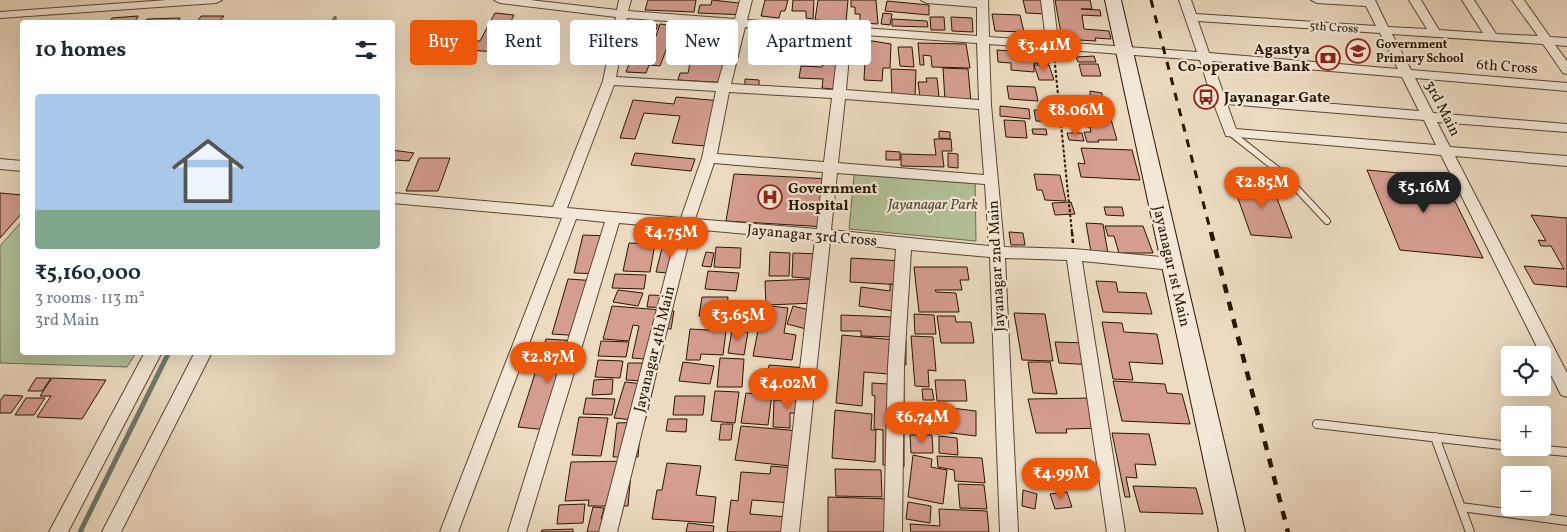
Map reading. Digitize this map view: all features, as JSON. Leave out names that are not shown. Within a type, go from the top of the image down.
[{"type":"street","points":[[0,15],[216,0]]},
{"type":"street","name":"6th Cross","points":[[500,0],[624,6],[631,15],[748,23]]},
{"type":"street","name":"Jayanagar 4th Main","points":[[608,532],[686,224],[709,158],[723,89],[746,0]]},
{"type":"street","points":[[927,0],[982,2]]},
{"type":"street","points":[[1046,0],[1053,46]]},
{"type":"street","name":"Jayanagar 1st Main","points":[[1113,0],[1232,532]]},
{"type":"street","points":[[1185,0],[1231,133],[1567,161]]},
{"type":"street","points":[[1317,0],[1370,2]]},
{"type":"street","points":[[1415,0],[1435,34]]},
{"type":"street","points":[[1468,0],[1492,37]]},
{"type":"street","points":[[1518,0],[1567,70]]},
{"type":"street","name":"Jayanagar 2nd Main","points":[[982,2],[981,40],[984,105],[997,252],[1009,532]]},
{"type":"street","name":"3rd Main","points":[[1370,2],[1409,75],[1567,390]]},
{"type":"street","points":[[449,532],[564,213],[609,81],[624,6]]},
{"type":"street","name":"5th Cross","points":[[1191,17],[1567,42]]},
{"type":"street","name":"6th Cross","points":[[871,32],[1124,50],[1567,87]]},
{"type":"street","points":[[790,532],[842,65]]},
{"type":"street","points":[[609,81],[723,89],[838,94],[984,105]]},
{"type":"street","points":[[1218,99],[1567,128]]},
{"type":"street","points":[[709,158],[991,180]]},
{"type":"street","points":[[0,164],[20,166]]},
{"type":"street","name":"Jayanagar 3rd Cross","points":[[395,198],[997,252],[1074,254],[1172,264]]},
{"type":"street","points":[[518,532],[614,217]]},
{"type":"street","points":[[893,532],[896,366],[904,244]]},
{"type":"street","points":[[1074,254],[1116,532]]},
{"type":"street","points":[[58,532],[152,355]]},
{"type":"street","points":[[111,532],[202,355]]},
{"type":"lane","points":[[1231,133],[1239,141],[1268,160],[1308,198],[1327,221]]},
{"type":"lane","points":[[1317,424],[1501,445]]},
{"type":"lane","points":[[1435,437],[1470,532]]},
{"type":"lane","points":[[1551,451],[1567,452]]},
{"type":"lane","points":[[1461,507],[1567,520]]},
{"type":"path","points":[[1053,46],[1074,254]]},
{"type":"green space","name":"Jayanagar Park","points":[[855,166],[975,175],[976,241],[849,229]]},
{"type":"green space","points":[[20,223],[20,355],[135,355],[127,367],[0,363],[0,246]]},
{"type":"building","points":[[648,0],[696,0],[694,12],[645,10]]},
{"type":"building","points":[[712,0],[748,4],[746,15],[698,13],[700,5],[711,5]]},
{"type":"building","points":[[765,0],[788,0],[785,11],[781,11],[779,18],[761,16]]},
{"type":"building","points":[[793,0],[814,0],[813,19],[806,18],[806,11],[792,11]]},
{"type":"building","points":[[818,0],[848,0],[846,20],[815,20]]},
{"type":"building","points":[[851,0],[876,0],[878,24],[871,24],[871,20],[860,20],[860,14],[855,14],[855,7],[851,7]]},
{"type":"building","points":[[1023,0],[1043,0],[1046,14],[1026,13]]},
{"type":"building","points":[[1055,0],[1090,0],[1092,9],[1081,9],[1100,10],[1101,16],[1082,15],[1084,29],[1109,31],[1111,39],[1095,38],[1096,41],[1062,39]]},
{"type":"building","points":[[887,1],[929,5],[929,15],[885,11]]},
{"type":"building","points":[[495,13],[514,15],[511,20],[491,20]]},
{"type":"building","points":[[883,13],[892,14],[890,25],[881,24]]},
{"type":"building","points":[[992,14],[1020,15],[1024,32],[995,31]]},
{"type":"building","points":[[138,16],[136,20],[110,20],[112,18]]},
{"type":"building","points":[[201,16],[224,16],[221,20],[198,20]]},
{"type":"building","points":[[930,17],[944,17],[945,30],[931,30]]},
{"type":"building","points":[[951,17],[972,18],[973,32],[952,31]]},
{"type":"building","points":[[180,18],[179,20],[147,19]]},
{"type":"building","points":[[892,19],[927,21],[928,27],[892,26]]},
{"type":"building","points":[[660,24],[666,25],[666,50],[660,66],[649,65],[656,65],[656,36]]},
{"type":"building","points":[[487,28],[487,51],[477,51],[477,41],[480,41]]},
{"type":"building","points":[[871,41],[891,44],[890,68],[883,68],[882,81],[864,80],[865,65],[871,65]]},
{"type":"building","points":[[918,43],[966,44],[970,68],[932,67],[931,56],[923,55],[924,65],[920,65]]},
{"type":"building","points":[[898,47],[912,47],[914,67],[900,66]]},
{"type":"building","points":[[997,50],[1048,54],[1049,64],[1034,63],[1034,72],[1011,70],[1011,63],[998,62]]},
{"type":"building","points":[[1094,56],[1096,62],[1078,62],[1076,57]]},
{"type":"building","points":[[1079,64],[1098,64],[1101,76],[1082,76]]},
{"type":"building","points":[[629,65],[649,65],[646,73],[626,72]]},
{"type":"building","points":[[690,65],[732,65],[729,83],[678,80],[680,73],[688,73]]},
{"type":"building","points":[[823,65],[844,65],[842,90],[822,88],[823,79],[799,78],[801,66],[822,67]]},
{"type":"building","points":[[1034,65],[1049,65],[1054,80],[1039,80]]},
{"type":"building","points":[[943,68],[968,69],[971,102],[945,101]]},
{"type":"building","points":[[891,69],[916,70],[915,96],[892,95]]},
{"type":"building","points":[[926,78],[937,78],[939,97],[920,97],[918,82],[927,82]]},
{"type":"building","points":[[745,79],[759,80],[759,86],[745,85]]},
{"type":"building","points":[[1007,86],[1035,87],[1038,101],[1009,99]]},
{"type":"building","points":[[1090,91],[1102,93],[1102,102],[1090,100]]},
{"type":"building","points":[[676,97],[722,101],[712,116],[705,146],[672,143],[680,116],[644,113],[635,139],[620,138],[633,100],[674,104]]},
{"type":"building","points":[[1000,106],[1029,109],[1030,119],[1000,116]]},
{"type":"building","points":[[1034,110],[1054,110],[1056,122],[1036,121]]},
{"type":"building","points":[[1076,115],[1110,116],[1117,140],[1087,142],[1084,132],[1091,132],[1090,127],[1079,126]]},
{"type":"building","points":[[1004,120],[1025,121],[1027,138],[1006,137]]},
{"type":"building","points":[[1032,129],[1046,129],[1047,135],[1033,134]]},
{"type":"building","points":[[939,131],[950,132],[950,139],[939,138]]},
{"type":"building","points":[[1067,133],[1082,133],[1084,141],[1069,140]]},
{"type":"building","points":[[934,139],[951,139],[952,151],[942,151],[944,167],[901,166],[901,154],[936,155]]},
{"type":"building","points":[[1081,148],[1132,150],[1140,180],[1081,177],[1078,163],[1085,164]]},
{"type":"building","points":[[395,150],[414,153],[409,161],[395,161]]},
{"type":"building","points":[[886,151],[900,152],[900,160],[886,160]]},
{"type":"building","points":[[635,153],[695,159],[691,171],[631,165]]},
{"type":"building","points":[[948,153],[958,154],[958,168],[948,167]]},
{"type":"building","points":[[419,158],[450,158],[438,191],[406,191]]},
{"type":"building","points":[[1367,170],[1443,177],[1483,258],[1400,250]]},
{"type":"building","points":[[734,174],[830,179],[827,227],[726,221]]},
{"type":"building","points":[[1034,174],[1060,175],[1066,201],[1045,200],[1042,190],[1037,190]]},
{"type":"building","points":[[1238,178],[1270,180],[1292,238],[1251,235],[1235,190],[1242,191]]},
{"type":"building","points":[[0,193],[20,195],[20,215],[0,238]]},
{"type":"building","points":[[1071,202],[1075,214],[1055,215],[1052,203]]},
{"type":"building","points":[[1104,207],[1122,207],[1124,216],[1106,215]]},
{"type":"building","points":[[1531,215],[1567,218],[1567,287],[1534,284],[1524,266],[1564,269],[1551,246],[1541,246],[1538,240],[1546,241]]},
{"type":"building","points":[[1086,223],[1103,224],[1108,254],[1091,252]]},
{"type":"building","points":[[1105,226],[1143,226],[1153,253],[1119,253],[1114,236],[1108,236]]},
{"type":"building","points":[[1009,232],[1023,233],[1025,245],[1011,245]]},
{"type":"building","points":[[583,235],[610,236],[602,274],[574,273]]},
{"type":"building","points":[[629,243],[655,244],[650,272],[623,271]]},
{"type":"building","points":[[663,244],[687,246],[680,274],[656,272]]},
{"type":"building","points":[[716,247],[741,248],[740,268],[714,267]]},
{"type":"building","points":[[706,252],[714,253],[711,267],[702,266]]},
{"type":"building","points":[[770,252],[790,253],[789,276],[769,276]]},
{"type":"building","points":[[793,253],[820,254],[819,279],[792,277]]},
{"type":"building","points":[[851,258],[903,261],[904,285],[850,282]]},
{"type":"building","points":[[914,267],[967,267],[969,280],[960,280],[962,290],[935,290],[936,292],[956,293],[959,312],[919,312]]},
{"type":"building","points":[[708,271],[739,273],[736,291],[705,289]]},
{"type":"building","points":[[615,274],[646,275],[644,289],[612,288]]},
{"type":"building","points":[[568,279],[598,281],[583,336],[552,334]]},
{"type":"building","points":[[814,279],[816,303],[766,305],[765,281]]},
{"type":"building","points":[[1096,281],[1116,282],[1118,292],[1146,293],[1152,314],[1103,312]]},
{"type":"building","points":[[890,284],[902,286],[899,312],[859,306],[861,287],[890,291]]},
{"type":"building","points":[[618,290],[643,293],[638,306],[613,302]]},
{"type":"building","points":[[649,295],[674,296],[671,308],[647,307]]},
{"type":"building","points":[[702,297],[728,297],[726,316],[699,316]]},
{"type":"building","points":[[763,305],[788,308],[784,333],[796,335],[792,360],[753,356]]},
{"type":"building","points":[[612,306],[674,311],[671,329],[662,328],[656,360],[632,358],[639,326],[633,325],[629,341],[603,339]]},
{"type":"building","points":[[793,306],[817,312],[810,330],[787,324]]},
{"type":"building","points":[[1014,313],[1045,314],[1053,361],[1022,360]]},
{"type":"building","points":[[914,314],[934,315],[936,334],[915,334]]},
{"type":"building","points":[[841,315],[894,317],[895,337],[861,336],[861,331],[841,331]]},
{"type":"building","points":[[937,316],[955,316],[956,322],[971,322],[974,343],[941,343]]},
{"type":"building","points":[[1102,322],[1122,323],[1124,332],[1157,334],[1163,364],[1129,362],[1133,380],[1113,379]]},
{"type":"building","points":[[690,329],[726,331],[723,355],[701,354],[700,360],[686,360]]},
{"type":"building","points":[[732,330],[748,332],[744,355],[728,353]]},
{"type":"building","points":[[842,335],[906,341],[906,365],[889,363],[888,374],[864,372],[862,406],[836,403]]},
{"type":"building","points":[[911,336],[933,337],[936,371],[928,370],[929,387],[915,386]]},
{"type":"building","points":[[546,339],[578,341],[548,430],[518,427]]},
{"type":"building","points":[[601,341],[629,342],[626,357],[598,356]]},
{"type":"building","points":[[1055,342],[1090,343],[1094,365],[1059,363]]},
{"type":"building","points":[[720,358],[744,359],[742,387],[717,387]]},
{"type":"building","points":[[598,360],[623,361],[620,378],[595,377]]},
{"type":"building","points":[[683,362],[714,366],[710,384],[679,381]]},
{"type":"building","points":[[1028,362],[1050,362],[1057,394],[1033,393]]},
{"type":"building","points":[[628,363],[648,363],[645,381],[626,380]]},
{"type":"building","points":[[769,365],[806,368],[803,396],[772,394],[768,425],[741,423],[746,393],[757,394],[758,385],[767,386]]},
{"type":"building","points":[[36,378],[51,378],[42,391],[28,391]]},
{"type":"building","points":[[52,378],[106,380],[82,419],[37,417],[51,396],[40,396]]},
{"type":"building","points":[[613,379],[612,394],[592,395],[594,380]]},
{"type":"building","points":[[935,380],[965,380],[967,401],[937,401]]},
{"type":"building","points":[[1113,381],[1165,384],[1167,393],[1182,394],[1190,424],[1122,421]]},
{"type":"building","points":[[625,382],[654,385],[645,421],[614,418]]},
{"type":"building","points":[[872,383],[904,385],[904,467],[883,465],[883,430],[874,429],[875,396],[872,395]]},
{"type":"building","points":[[922,389],[932,389],[934,400],[923,400]]},
{"type":"building","points":[[715,391],[739,392],[735,423],[711,421]]},
{"type":"building","points":[[4,395],[23,396],[11,413],[0,413],[0,401]]},
{"type":"building","points":[[675,396],[705,396],[703,415],[673,415]]},
{"type":"building","points":[[785,396],[807,397],[807,414],[790,413],[790,428],[773,427],[774,400],[785,400]]},
{"type":"building","points":[[26,398],[45,398],[34,415],[15,415]]},
{"type":"building","points":[[586,398],[615,399],[612,415],[583,414]]},
{"type":"building","points":[[1094,398],[1102,428],[1066,429],[1067,433],[1036,433],[1028,399]]},
{"type":"building","points":[[929,404],[939,406],[939,434],[911,431],[912,407],[929,409]]},
{"type":"building","points":[[943,407],[976,411],[976,436],[943,432]]},
{"type":"building","points":[[835,410],[872,414],[871,430],[876,430],[875,462],[832,458]]},
{"type":"building","points":[[579,417],[608,418],[601,456],[572,455]]},
{"type":"building","points":[[668,419],[687,419],[686,432],[666,431]]},
{"type":"building","points":[[641,422],[638,457],[613,457],[617,423]]},
{"type":"building","points":[[721,424],[733,424],[731,440],[719,440]]},
{"type":"building","points":[[741,426],[800,431],[790,466],[735,460]]},
{"type":"building","points":[[1112,433],[1149,434],[1156,465],[1135,464],[1137,478],[1126,477],[1130,497],[1125,497]]},
{"type":"building","points":[[910,435],[932,435],[933,453],[911,453]]},
{"type":"building","points":[[939,436],[957,438],[958,455],[939,453]]},
{"type":"building","points":[[913,455],[932,459],[931,467],[947,470],[943,504],[908,497]]},
{"type":"building","points":[[937,456],[982,458],[985,483],[955,481],[954,470],[938,467]]},
{"type":"building","points":[[632,461],[628,506],[588,506],[589,500],[565,501],[571,462]]},
{"type":"building","points":[[667,463],[701,466],[696,495],[716,497],[713,523],[652,519],[657,490],[662,490]]},
{"type":"building","points":[[771,466],[794,468],[792,503],[752,500],[750,514],[788,517],[787,532],[727,532],[731,500],[738,501],[741,472],[770,474]]},
{"type":"building","points":[[835,469],[881,470],[882,497],[836,496]]},
{"type":"building","points":[[958,484],[984,485],[987,509],[960,508]]},
{"type":"building","points":[[1133,486],[1196,488],[1203,514],[1140,512]]},
{"type":"building","points":[[1023,490],[1037,494],[1035,509],[1022,506]]},
{"type":"building","points":[[1067,492],[1072,507],[1055,509],[1050,494]]},
{"type":"building","points":[[828,497],[889,499],[890,532],[828,532]]},
{"type":"building","points":[[908,502],[931,506],[930,523],[906,519]]},
{"type":"building","points":[[585,504],[583,523],[557,524],[559,505]]},
{"type":"building","points":[[593,507],[604,508],[601,519],[617,521],[615,532],[587,532]]},
{"type":"building","points":[[939,509],[987,511],[989,532],[911,532],[910,524],[940,526]]},
{"type":"building","points":[[688,523],[714,526],[713,532],[686,532]]},
{"type":"building","points":[[573,529],[573,532],[541,532],[542,530]]},
{"type":"waterway","points":[[80,532],[168,355]]},
{"type":"railway","points":[[1151,0],[1211,233]]},
{"type":"railway","points":[[1211,232],[1288,532]]},
{"type":"place","name":"Government Primary School","points":[[1358,51]]},
{"type":"place","name":"Agastya Co-operative Bank","points":[[1328,58]]},
{"type":"place","name":"Jayanagar Gate","points":[[1206,97]]},
{"type":"place","name":"Government Hospital","points":[[770,197]]}]
